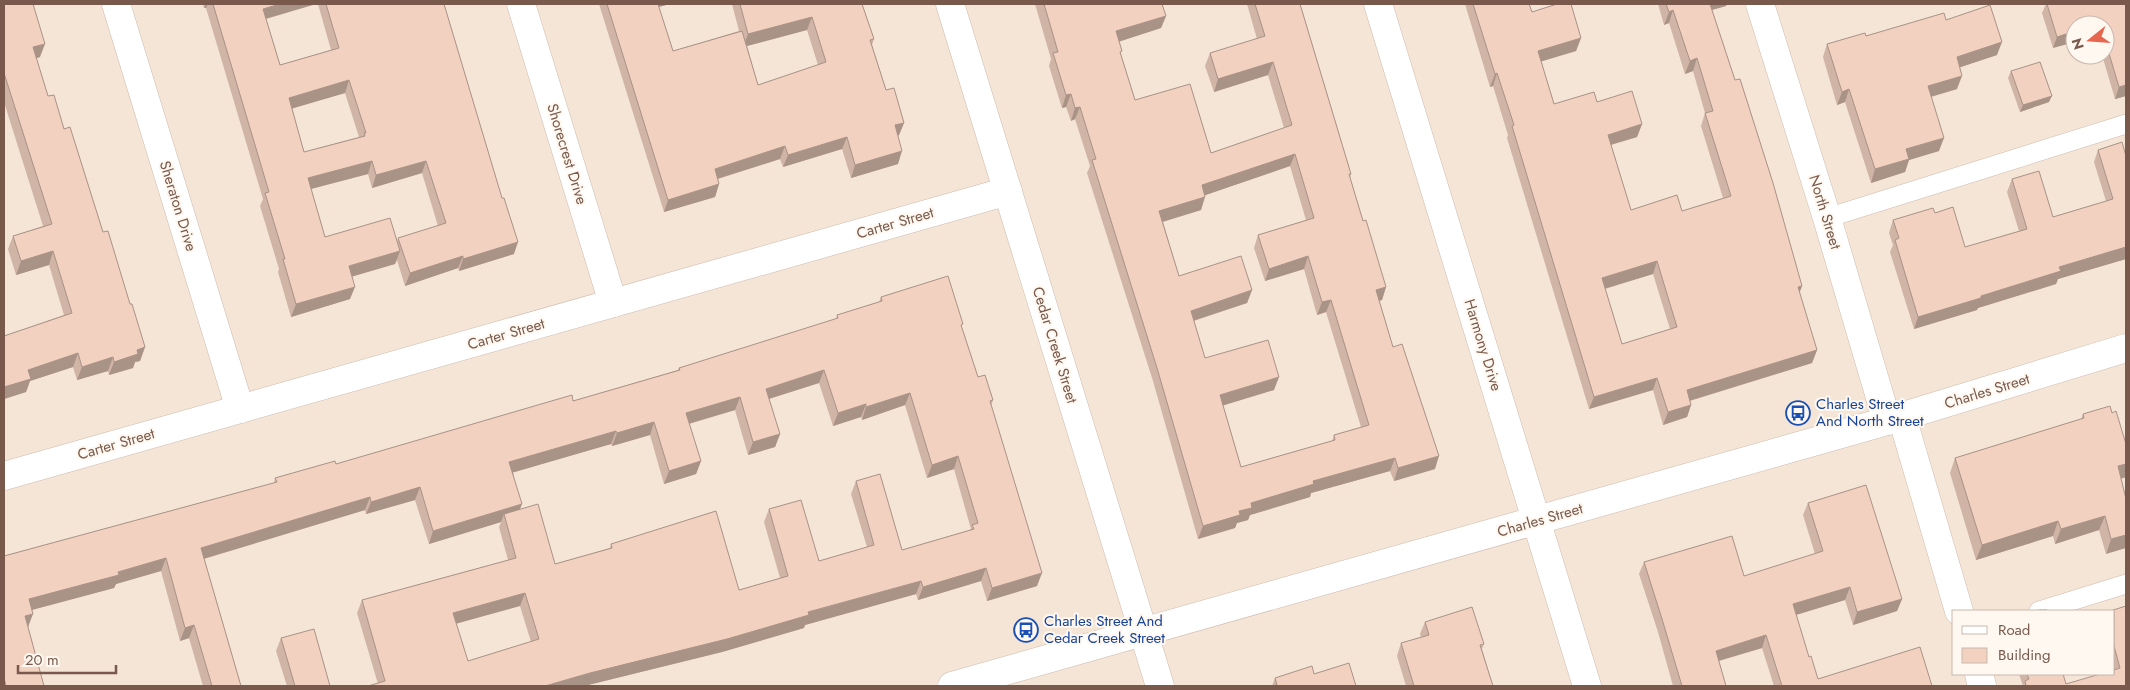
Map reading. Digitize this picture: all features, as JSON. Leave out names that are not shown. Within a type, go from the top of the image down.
[{"type":"street","name":"Sheraton Drive","points":[[116,4],[240,409]]},
{"type":"street","name":"Shorecrest Drive","points":[[521,4],[613,303]]},
{"type":"street","name":"Cedar Creek Street","points":[[950,4],[1160,686]]},
{"type":"street","name":"Harmony Drive","points":[[1378,4],[1587,686]]},
{"type":"street","name":"North Street","points":[[1760,4],[1827,218],[1959,610]]},
{"type":"street","name":"Carter Street","points":[[4,476],[1008,191]]},
{"type":"street","name":"Charles Street","points":[[952,686],[1895,419],[2126,348]]},
{"type":"lane","points":[[1827,218],[2126,124]]},
{"type":"lane","points":[[2042,610],[2126,584]]},
{"type":"shaded area","points":[[4,4],[2126,4],[2126,686],[4,686]]},
{"type":"building","points":[[4,4],[33,4],[45,44],[33,47],[48,96],[54,95],[64,129],[70,127],[103,232],[108,231],[145,347],[137,350],[138,354],[114,362],[113,357],[82,367],[78,353],[28,370],[31,379],[4,387],[4,336],[72,313],[53,251],[21,261],[13,236],[52,224],[4,73]]},
{"type":"building","points":[[213,4],[280,4],[263,9],[280,65],[339,48],[326,4],[444,4],[502,198],[504,198],[518,242],[463,259],[463,256],[410,273],[398,238],[446,223],[426,161],[376,175],[372,161],[308,178],[325,237],[390,218],[400,251],[349,266],[355,287],[296,304],[283,259],[285,259],[265,193],[269,192]],"holes":[[[349,80],[366,133],[364,133],[365,136],[304,152],[289,98]]]},
{"type":"building","points":[[607,4],[658,4],[673,51],[742,31],[758,85],[826,62],[812,17],[748,34],[740,4],[862,4],[874,39],[870,40],[886,90],[894,88],[904,123],[895,125],[902,151],[855,165],[847,137],[788,155],[785,146],[715,169],[719,184],[668,200]]},
{"type":"building","points":[[1044,4],[1162,4],[1166,16],[1116,31],[1122,51],[1120,52],[1135,100],[1190,84],[1211,153],[1292,125],[1273,62],[1218,79],[1210,53],[1265,36],[1255,4],[1300,4],[1351,174],[1349,174],[1363,221],[1366,220],[1386,287],[1376,290],[1393,347],[1402,344],[1439,456],[1398,468],[1395,458],[1313,481],[1314,484],[1251,503],[1252,508],[1239,511],[1240,515],[1203,526],[1157,368],[1092,160],[1096,159],[1080,107],[1075,108],[1071,94],[1066,95],[1053,53],[1058,52]],"holes":[[[1295,154],[1314,218],[1258,235],[1269,269],[1308,256],[1322,302],[1331,300],[1369,425],[1334,435],[1335,440],[1241,467],[1220,395],[1279,377],[1268,340],[1205,358],[1191,311],[1252,290],[1241,256],[1179,276],[1159,211],[1205,197],[1202,185]]]},
{"type":"building","points":[[1473,4],[1529,4],[1532,12],[1557,4],[1571,4],[1581,38],[1538,51],[1554,104],[1594,92],[1597,102],[1632,91],[1642,124],[1608,135],[1631,210],[1677,195],[1682,211],[1731,196],[1705,113],[1713,111],[1697,58],[1690,61],[1673,10],[1669,12],[1666,4],[1710,4],[1735,80],[1740,79],[1773,183],[1802,286],[1798,287],[1817,350],[1687,390],[1691,405],[1668,412],[1657,378],[1594,397],[1512,126],[1514,125],[1497,73],[1495,74]],"holes":[[[1657,261],[1677,327],[1622,344],[1602,278]]]},
{"type":"building","points":[[2047,4],[2126,4],[2126,85],[2119,87],[2112,65],[2115,65],[2115,15],[2065,15],[2065,34],[2057,37]]},
{"type":"building","points":[[1990,5],[2002,42],[1957,57],[1962,76],[1928,86],[1944,138],[1906,149],[1909,159],[1875,169],[1849,89],[1842,92],[1827,44],[1865,33],[1866,36],[1944,13],[1946,20]]},
{"type":"building","points":[[2040,62],[2052,96],[2023,105],[2011,71]]},
{"type":"building","points":[[2122,142],[2126,156],[2126,247],[2059,267],[2061,271],[1918,317],[1895,240],[1899,238],[1893,220],[1933,208],[1935,213],[1953,207],[1965,247],[2027,229],[2012,179],[2039,171],[2053,217],[2113,199],[2098,150]]},
{"type":"building","points":[[948,276],[978,377],[985,375],[993,400],[990,401],[1042,573],[992,588],[986,568],[923,587],[921,581],[808,612],[809,615],[727,639],[545,686],[368,686],[385,681],[362,600],[516,558],[504,514],[538,504],[555,564],[612,548],[611,544],[716,511],[739,590],[788,576],[769,509],[801,500],[819,561],[874,545],[856,481],[880,474],[902,550],[974,529],[972,525],[978,523],[958,456],[932,465],[910,393],[866,407],[866,404],[838,413],[824,370],[766,389],[780,434],[753,442],[740,397],[686,413],[701,461],[669,471],[654,422],[509,462],[522,504],[433,531],[420,487],[371,502],[370,497],[201,548],[241,686],[212,686],[194,625],[185,628],[166,558],[118,572],[119,575],[29,599],[33,614],[25,616],[44,686],[6,686],[4,678],[4,556],[277,482],[275,478],[335,461],[336,464],[572,395],[573,401],[680,370],[679,368],[838,318],[837,315],[882,301],[881,297]],"holes":[[[525,593],[539,639],[468,661],[453,613]]]},
{"type":"building","points":[[2110,406],[2112,413],[2116,411],[2126,444],[2126,464],[2118,466],[2126,499],[2126,535],[2111,539],[2105,516],[2061,529],[2058,521],[1982,545],[1955,458],[2084,418],[2083,414]]},
{"type":"building","points":[[1866,485],[1902,599],[1857,612],[1850,587],[1793,604],[1809,657],[1811,656],[1818,679],[1920,647],[1932,686],[1782,686],[1766,635],[1716,651],[1726,686],[1682,686],[1644,562],[1732,536],[1744,576],[1823,551],[1808,503]]},
{"type":"building","points":[[2126,606],[2126,686],[2026,686],[2025,681],[2029,679],[2027,675],[2063,675],[2066,684],[2097,675],[2115,675],[2115,670],[2120,668],[2115,650],[2115,610],[2113,610]]},
{"type":"building","points":[[1472,607],[1484,644],[1480,645],[1493,686],[1414,686],[1401,643],[1429,635],[1425,622]]},
{"type":"building","points":[[314,629],[330,686],[295,686],[281,638]]},
{"type":"building","points":[[1349,663],[1356,686],[1272,686],[1277,685],[1275,678],[1312,666],[1314,674]]},
{"type":"place","name":"Charles Street And North Street","points":[[1798,413]]},
{"type":"place","name":"Charles Street And Cedar Creek Street","points":[[1026,630]]}]
